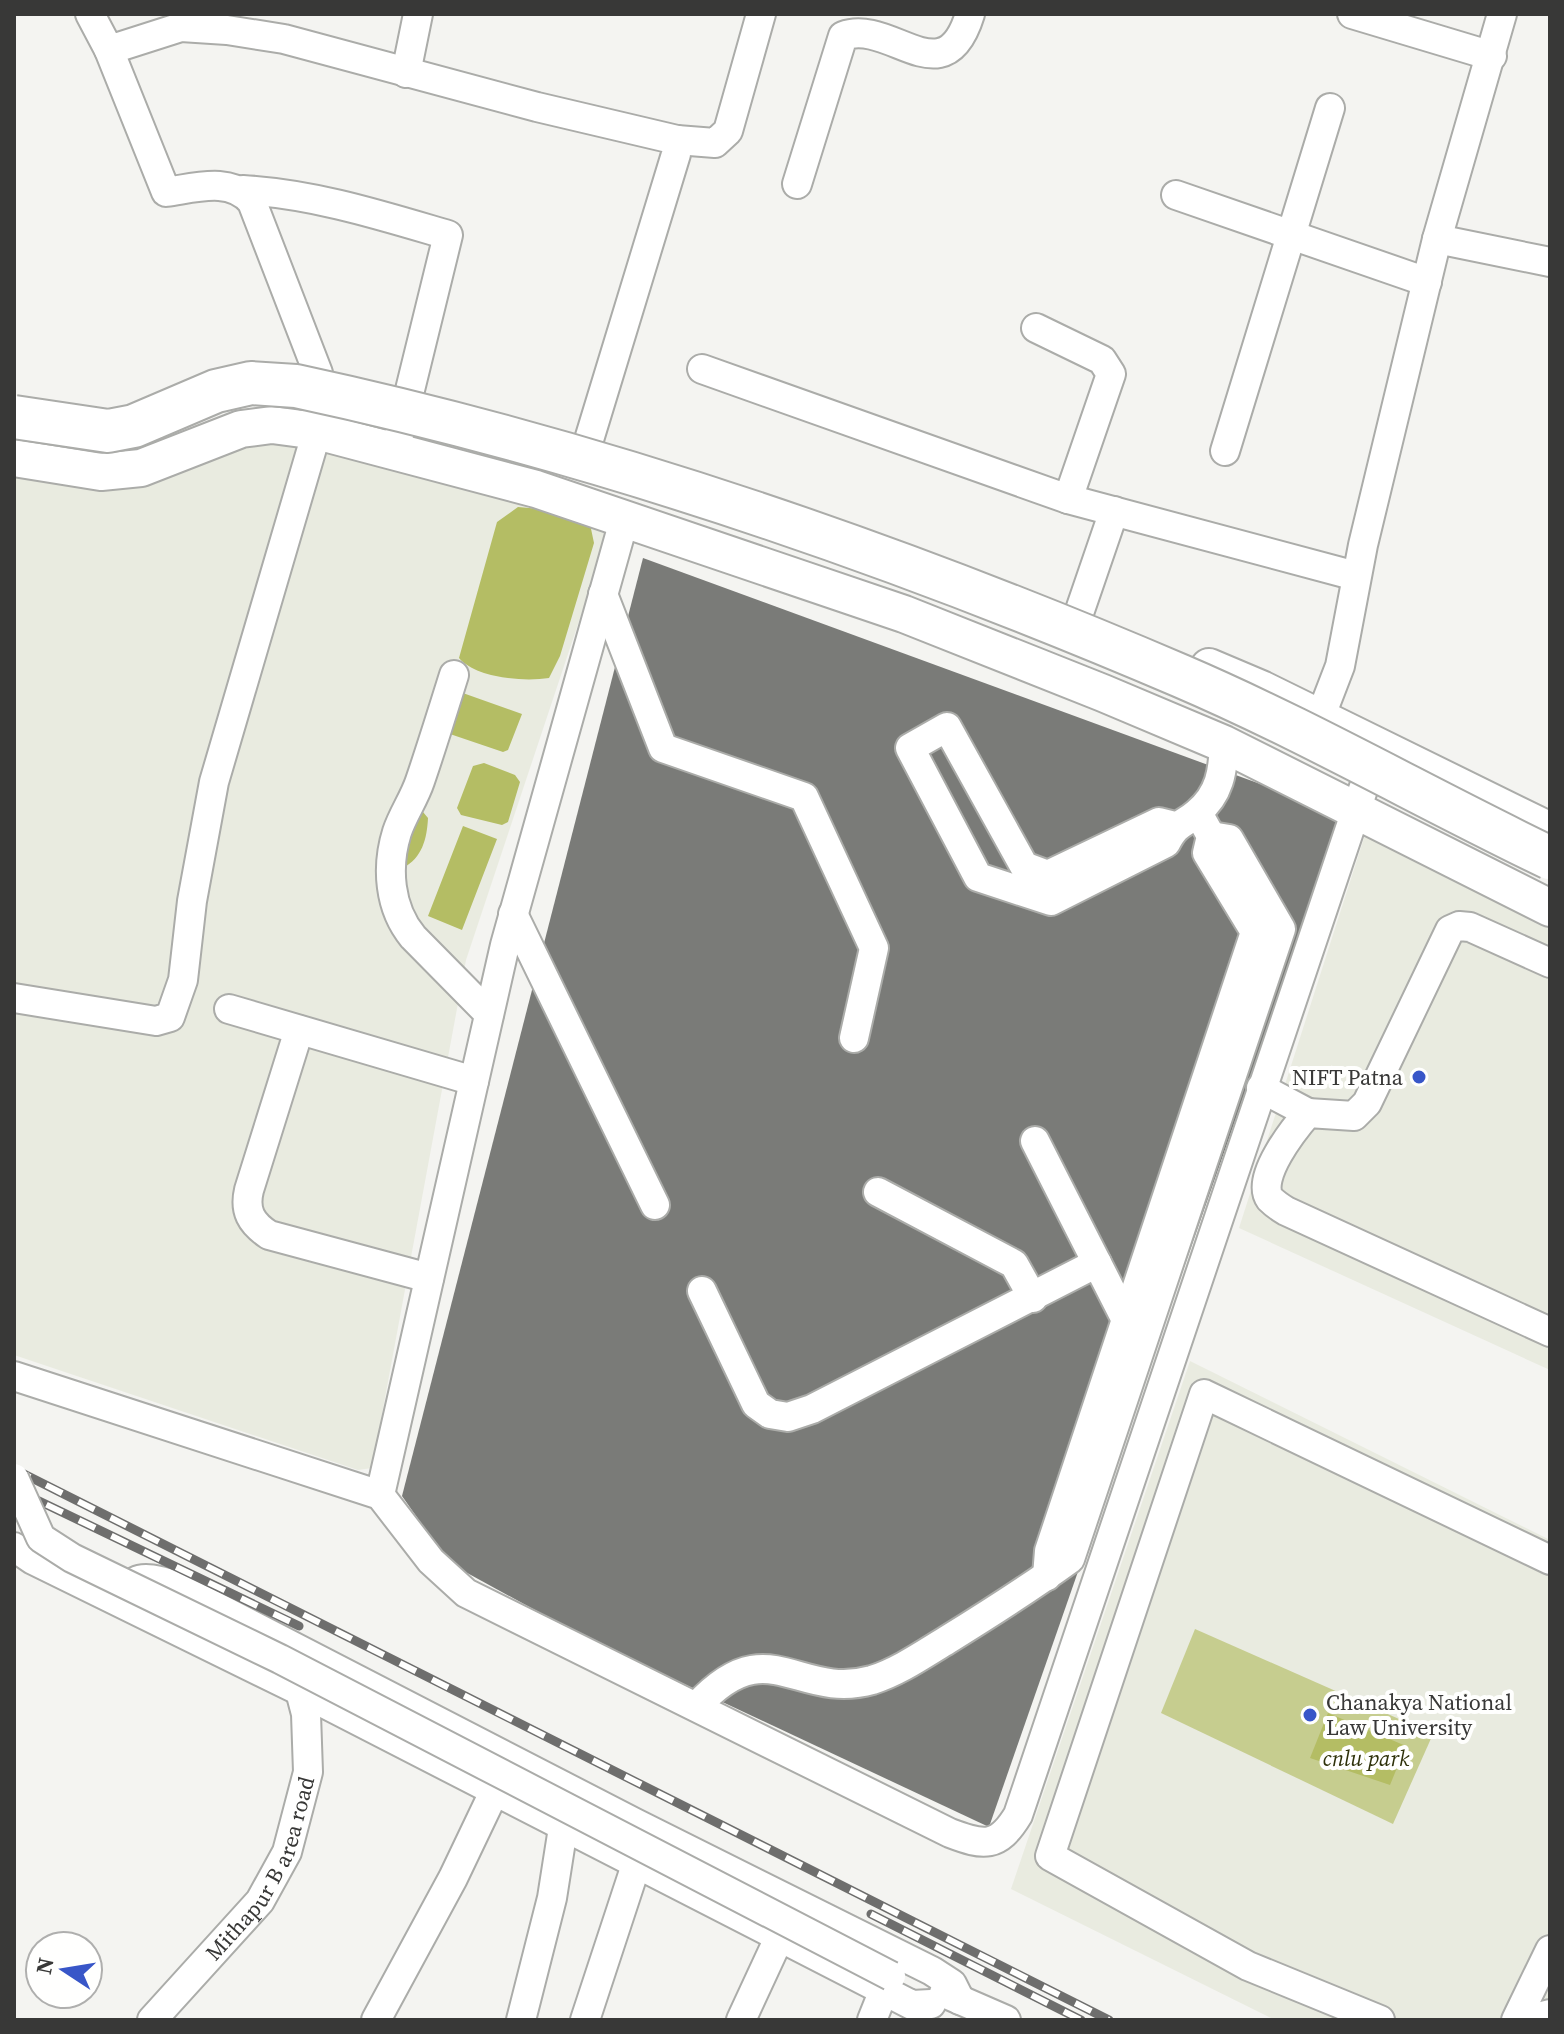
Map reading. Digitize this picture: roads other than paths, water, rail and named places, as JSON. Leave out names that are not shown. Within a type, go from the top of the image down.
[{"type":"highway","points":[[14,417],[108,431],[134,426],[216,391],[251,383],[296,386],[582,459],[862,551],[1181,676],[1550,858]]},
{"type":"highway","points":[[14,439],[100,454],[139,449],[222,413],[250,406],[287,408],[407,435],[597,488],[906,592],[1264,737],[1405,807]]},
{"type":"main road","points":[[14,399],[101,415],[135,409],[203,379],[244,367],[285,367],[408,395],[588,443],[796,510],[1261,689],[1550,831]]},
{"type":"main road","points":[[14,458],[101,472],[141,468],[241,429],[272,425],[317,431],[395,451],[625,517],[904,614],[1224,744],[1550,908]]},
{"type":"street","points":[[90,14],[109,50],[166,192],[222,185],[277,192],[344,204],[448,235],[395,451]]},
{"type":"street","points":[[406,73],[418,14]]},
{"type":"street","points":[[109,50],[178,21],[284,39],[406,73],[677,140],[715,143],[728,131],[761,14]]},
{"type":"street","points":[[797,184],[843,36],[862,35],[934,53],[947,53],[956,45],[970,14]]},
{"type":"street","points":[[1352,14],[1492,56]]},
{"type":"street","points":[[1320,718],[1340,666],[1356,576],[1437,239],[1502,14]]},
{"type":"street","points":[[1225,451],[1330,108]]},
{"type":"street","points":[[588,443],[676,154],[677,140]]},
{"type":"street","points":[[14,998],[156,1021],[170,1017],[183,980],[192,901],[214,782],[317,431],[318,373],[259,215],[243,190]]},
{"type":"street","points":[[1176,195],[1427,282]]},
{"type":"street","points":[[1437,239],[1550,262]]},
{"type":"street","points":[[1036,328],[1102,360],[1111,374],[1068,499]]},
{"type":"street","points":[[702,369],[1068,499],[1356,576]]},
{"type":"street","points":[[1078,616],[1114,511]]},
{"type":"street","points":[[380,1495],[513,914],[625,517]]},
{"type":"street","points":[[603,594],[663,748],[804,797],[874,948],[854,1038]]},
{"type":"street","points":[[454,675],[420,781],[397,832],[391,865],[393,899],[407,930],[489,1014]]},
{"type":"street","points":[[697,1706],[724,1679],[743,1670],[786,1671],[841,1683],[876,1679],[922,1656],[1070,1559],[1137,1328],[1281,929],[1229,839],[1195,825],[1159,822],[1048,875],[1024,866],[947,727],[910,748],[978,877],[1051,901],[1195,825],[1223,777],[1224,744]]},
{"type":"street","points":[[14,1376],[380,1495],[431,1561],[466,1593],[950,1833],[971,1842],[991,1843],[1006,1834],[1018,1815],[1354,809],[1378,746]]},
{"type":"street","points":[[513,914],[655,1205]]},
{"type":"street","points":[[1261,1088],[1308,1113],[1354,1116],[1367,1103],[1450,930],[1459,926],[1470,927],[1550,963]]},
{"type":"street","points":[[229,1009],[474,1081]]},
{"type":"street","points":[[299,1030],[249,1190],[246,1203],[249,1216],[269,1235],[429,1278]]},
{"type":"street","points":[[1308,1113],[1274,1161],[1266,1188],[1270,1199],[1286,1211],[1550,1332]]},
{"type":"street","points":[[1035,1141],[1097,1263],[1137,1328]]},
{"type":"street","points":[[878,1192],[1014,1264],[1033,1298]]},
{"type":"street","points":[[702,1291],[756,1404],[770,1414],[788,1417],[838,1398],[1097,1263]]},
{"type":"street","points":[[1380,2020],[1248,1966],[1050,1856],[1204,1394],[1550,1560]]},
{"type":"street","points":[[1159,1398],[1198,1412]]},
{"type":"street","points":[[14,1478],[41,1538],[72,1558],[280,1659],[888,1983]]},
{"type":"street","points":[[14,1547],[33,1560],[300,1691],[779,1938],[888,1983],[907,1976],[924,1995],[963,2010],[1006,2020]]},
{"type":"street","points":[[115,1600],[132,1580],[148,1578],[172,1584],[635,1823],[932,1971],[952,1984],[963,2010]]},
{"type":"street","name":"Mithapur B area road","points":[[152,2020],[260,1901],[287,1852],[308,1772],[306,1714],[300,1691]]},
{"type":"street","points":[[376,2020],[495,1790]]},
{"type":"street","points":[[521,2020],[552,1898],[563,1828]]},
{"type":"street","points":[[585,2020],[636,1865]]},
{"type":"street","points":[[741,2020],[779,1938]]},
{"type":"street","points":[[1516,2020],[1550,1950]]},
{"type":"street","points":[[872,2020],[888,1983]]},
{"type":"street","points":[[1527,2020],[1550,2014]]},
{"type":"railway","points":[[14,1469],[1109,2020]]},
{"type":"railway","points":[[14,1489],[299,1626]]},
{"type":"railway","points":[[871,1914],[1081,2020]]},
{"type":"place","name":"NIFT Patna","points":[[1419,1077]]},
{"type":"place","name":"Chanakya National Law University","points":[[1310,1715]]},
{"type":"park label","name":"cnlu park","points":[[1366,1758]]}]
